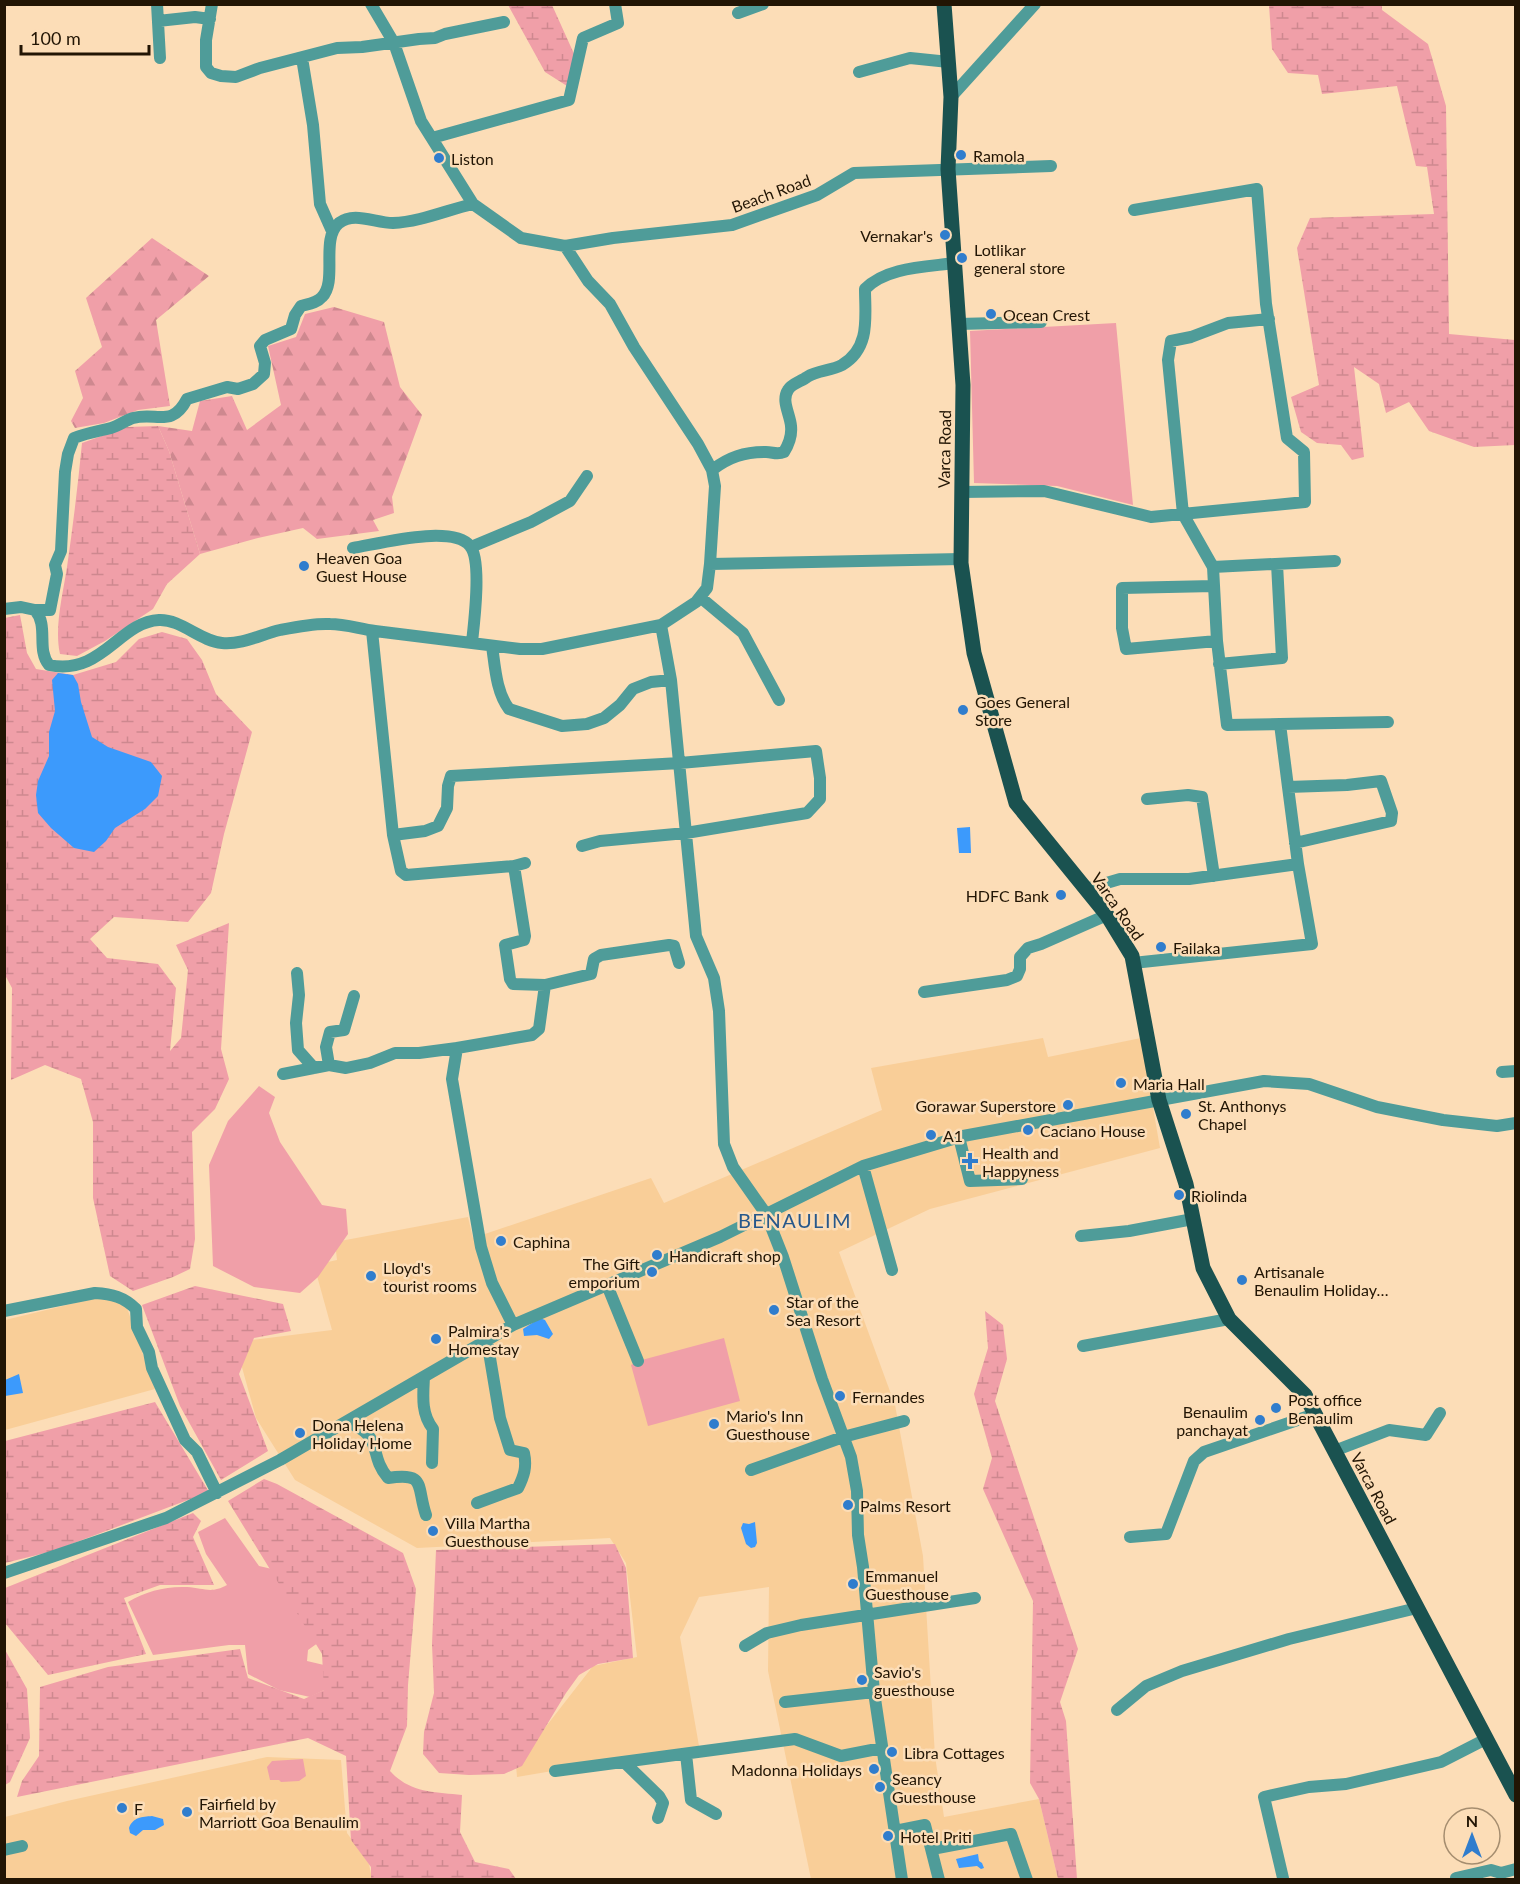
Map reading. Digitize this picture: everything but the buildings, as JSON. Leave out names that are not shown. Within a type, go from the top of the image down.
[{"type":"main road","name":"Varca Road","points":[[944,4],[951,98],[948,169],[963,385],[961,559],[974,653],[1016,802],[1107,915],[1131,956],[1159,1100],[1186,1185],[1203,1268],[1229,1319],[1305,1395],[1515,1795]]},
{"type":"street","points":[[157,4],[160,58]]},
{"type":"street","points":[[212,4],[206,40],[206,67],[211,73],[221,76],[236,76],[337,48],[435,38],[504,22]]},
{"type":"street","points":[[332,231],[340,222],[353,217],[391,223],[406,222],[473,204],[421,121],[394,43],[371,4]]},
{"type":"street","points":[[432,138],[569,100],[583,38],[618,23],[615,4]]},
{"type":"street","points":[[738,13],[763,4]]},
{"type":"street","points":[[951,98],[1035,4]]},
{"type":"street","points":[[158,21],[195,17],[210,19]]},
{"type":"street","points":[[4,609],[50,610],[57,574],[55,565],[61,551],[64,472],[74,438],[96,430],[110,428],[132,418],[173,416],[182,409],[187,399],[227,387],[238,389],[253,384],[264,374],[265,363],[260,346],[265,340],[291,329],[295,315],[301,306],[323,297],[327,286],[332,231],[320,204],[313,125],[302,58]]},
{"type":"street","points":[[859,72],[910,58],[948,62]]},
{"type":"street","name":"Beach Road","points":[[473,204],[521,238],[565,246],[613,238],[732,225],[817,195],[854,173],[1051,166]]},
{"type":"street","points":[[962,492],[1044,491],[1151,517],[1305,502],[1304,452],[1287,438],[1269,319],[1257,189],[1134,210]]},
{"type":"street","points":[[34,610],[42,624],[43,658],[49,665],[63,668],[90,660],[142,625],[156,620],[169,621],[222,644],[240,642],[280,630],[330,624],[520,650],[542,649],[662,625],[696,602],[707,588],[710,564],[715,486],[712,470],[698,444],[634,347],[610,304],[588,281],[565,246]]},
{"type":"street","points":[[712,470],[728,458],[749,453],[779,454],[784,452],[789,443],[791,425],[786,396],[789,387],[815,372],[842,365],[851,357],[861,344],[865,332],[865,289],[872,281],[906,270],[954,263]]},
{"type":"street","points":[[1269,319],[1228,323],[1191,337],[1171,341],[1168,360],[1183,513],[1213,567],[1217,641],[1227,725],[1388,722]]},
{"type":"street","points":[[958,324],[1041,322]]},
{"type":"street","points":[[471,546],[531,522],[570,501],[587,476]]},
{"type":"street","points":[[353,548],[419,537],[442,536],[460,539],[471,546],[475,559],[476,579],[472,642]]},
{"type":"street","points":[[710,564],[961,559]]},
{"type":"street","points":[[1213,567],[1335,561]]},
{"type":"street","points":[[1220,663],[1282,658],[1277,564]]},
{"type":"street","points":[[1214,586],[1122,588],[1122,628],[1126,649],[1217,641]]},
{"type":"street","points":[[700,597],[743,633],[779,700]]},
{"type":"street","points":[[662,625],[671,680],[696,936],[714,978],[719,1011],[724,1144],[733,1167],[766,1214],[783,1257],[822,1379],[851,1457],[857,1491],[858,1535],[874,1692],[902,1880]]},
{"type":"street","points":[[372,631],[393,835],[401,871],[406,875],[520,865],[525,936],[524,940],[506,945],[510,979],[513,984],[545,986],[591,974],[594,959],[601,955],[669,945],[674,946],[679,963]]},
{"type":"street","points":[[492,646],[496,674],[504,703],[509,709],[562,726],[587,724],[604,718],[620,705],[633,689],[651,682],[671,680]]},
{"type":"street","points":[[1133,963],[1312,944],[1298,864],[1280,724]]},
{"type":"street","points":[[393,835],[425,831],[438,826],[447,808],[451,776],[680,763],[816,751],[820,800],[807,813],[686,832],[600,841],[582,846]]},
{"type":"street","points":[[1288,787],[1382,781],[1392,813],[1391,820],[1295,843]]},
{"type":"street","points":[[1147,799],[1188,795],[1202,797],[1214,876]]},
{"type":"street","points":[[1086,889],[1120,879],[1189,879],[1298,864]]},
{"type":"street","points":[[924,992],[1007,980],[1017,976],[1020,969],[1020,957],[1028,948],[1107,915]]},
{"type":"street","points":[[297,973],[298,1050],[314,1068]]},
{"type":"street","points":[[283,1074],[329,1065],[346,1068],[370,1063],[395,1053],[419,1053],[532,1035],[539,1029],[545,986]]},
{"type":"street","points":[[329,1065],[326,1047],[330,1032],[344,1030],[354,996]]},
{"type":"street","points":[[457,1048],[452,1079],[482,1247],[492,1282],[513,1325]]},
{"type":"street","points":[[1502,1072],[1515,1071]]},
{"type":"street","points":[[4,1573],[166,1518],[280,1461],[513,1325],[720,1237],[863,1166],[959,1137],[1264,1081],[1309,1084],[1377,1107],[1443,1120],[1497,1126],[1515,1123]]},
{"type":"street","points":[[959,1137],[970,1181],[1022,1179]]},
{"type":"street","points":[[863,1166],[892,1270]]},
{"type":"street","points":[[1081,1236],[1129,1231],[1193,1219]]},
{"type":"street","points":[[608,1285],[638,1361]]},
{"type":"street","points":[[4,1311],[95,1293],[109,1294],[127,1300],[136,1309],[137,1327],[152,1368],[185,1440],[197,1452],[217,1492]]},
{"type":"street","points":[[1083,1346],[1229,1319]]},
{"type":"street","points":[[477,1503],[518,1488],[524,1476],[526,1463],[524,1453],[510,1450],[500,1419],[487,1340]]},
{"type":"street","points":[[424,1377],[423,1406],[427,1421],[434,1429],[432,1463]]},
{"type":"street","points":[[1334,1451],[1389,1430],[1426,1434],[1440,1413]]},
{"type":"street","points":[[1130,1537],[1166,1534],[1194,1461],[1204,1452],[1315,1414]]},
{"type":"street","points":[[752,1470],[843,1437],[904,1421]]},
{"type":"street","points":[[347,1422],[371,1435],[377,1462],[388,1478],[405,1475],[418,1482],[426,1515]]},
{"type":"street","points":[[746,1646],[767,1633],[801,1625],[975,1598]]},
{"type":"street","points":[[1117,1710],[1146,1686],[1182,1671],[1289,1639],[1417,1608]]},
{"type":"street","points":[[785,1701],[874,1692]]},
{"type":"street","points":[[555,1771],[795,1739],[842,1756],[882,1748]]},
{"type":"street","points":[[1283,1878],[1264,1797],[1309,1787],[1346,1784],[1441,1762],[1486,1739]]},
{"type":"street","points":[[686,1754],[692,1800],[716,1814]]},
{"type":"street","points":[[624,1762],[659,1796],[663,1803],[658,1818]]},
{"type":"street","points":[[895,1831],[925,1825],[939,1880]]},
{"type":"street","points":[[932,1849],[1011,1834],[1027,1880]]},
{"type":"street","points":[[4,1850],[22,1846]]},
{"type":"street","points":[[1456,1878],[1491,1869],[1502,1873],[1515,1869]]},
{"type":"shaded area","points":[[1043,1038],[1048,1057],[1141,1038],[1160,1148],[930,1209],[839,1252],[895,1405],[923,1556],[935,1756],[944,1817],[1039,1799],[1058,1879],[811,1879],[768,1671],[769,1587],[699,1597],[680,1637],[699,1746],[517,1777],[516,1765],[593,1666],[637,1657],[626,1563],[610,1538],[417,1548],[295,1480],[256,1418],[235,1342],[332,1330],[314,1265],[337,1260],[335,1242],[468,1217],[473,1238],[651,1178],[664,1203],[882,1110],[871,1068]]},
{"type":"shaded area","points":[[104,1296],[126,1305],[155,1389],[5,1430],[5,1320]]},
{"type":"shaded area","points":[[267,1757],[341,1760],[347,1833],[369,1864],[372,1879],[5,1880],[5,1817]]},
{"type":"green space","points":[[508,5],[552,5],[575,56],[567,86],[545,72]]},
{"type":"green space","points":[[1269,5],[1382,5],[1382,10],[1428,44],[1446,106],[1449,334],[1515,340],[1515,445],[1474,447],[1429,431],[1409,402],[1386,413],[1379,384],[1354,367],[1364,457],[1352,460],[1341,445],[1317,443],[1301,432],[1291,397],[1319,385],[1297,248],[1310,218],[1434,214],[1427,167],[1416,166],[1397,86],[1322,94],[1318,75],[1288,73],[1272,49]]},
{"type":"green space","points":[[152,238],[209,276],[156,320],[170,406],[138,410],[104,423],[75,428],[71,421],[83,398],[75,371],[102,347],[86,298]]},
{"type":"green space","points":[[334,307],[384,322],[400,387],[422,415],[392,497],[394,513],[373,520],[379,531],[317,539],[303,528],[200,554],[169,451],[158,426],[192,431],[200,401],[232,396],[247,430],[281,405],[268,346],[296,337],[305,314]]},
{"type":"green space","points":[[1116,323],[1133,505],[1057,486],[974,483],[970,331]]},
{"type":"green space","points":[[158,426],[169,451],[200,554],[167,584],[153,609],[105,641],[77,656],[60,654],[59,622],[82,443],[127,427]]},
{"type":"green space","points":[[20,615],[27,653],[36,669],[73,675],[116,662],[139,639],[162,632],[187,639],[202,660],[216,694],[252,732],[224,834],[211,893],[188,922],[114,917],[90,939],[107,958],[158,964],[176,988],[170,1051],[181,1038],[188,970],[176,945],[229,923],[221,1049],[229,1079],[215,1109],[192,1132],[195,1239],[190,1269],[133,1291],[110,1276],[93,1198],[93,1122],[81,1079],[45,1065],[11,1080],[12,988],[5,975],[5,618]]},
{"type":"green space","points":[[259,1086],[275,1097],[269,1113],[280,1142],[322,1205],[346,1209],[348,1234],[318,1277],[300,1293],[254,1287],[213,1266],[209,1165],[228,1121]]},
{"type":"green space","points":[[195,1286],[283,1304],[291,1331],[254,1338],[239,1374],[268,1451],[221,1480],[180,1406],[142,1305]]},
{"type":"green space","points":[[985,1311],[1003,1325],[1007,1359],[995,1401],[1078,1649],[1060,1702],[1066,1721],[1077,1879],[1058,1879],[1039,1799],[1030,1783],[1033,1601],[983,1489],[992,1458],[974,1394],[988,1348]]},
{"type":"green space","points":[[724,1338],[740,1401],[648,1426],[631,1365],[638,1361]]},
{"type":"green space","points":[[155,1402],[209,1492],[53,1551],[5,1563],[5,1441]]},
{"type":"green space","points":[[264,1479],[403,1553],[416,1589],[407,1726],[390,1771],[406,1784],[423,1790],[462,1795],[460,1832],[475,1862],[509,1869],[516,1879],[371,1879],[371,1867],[351,1840],[346,1756],[308,1738],[17,1797],[22,1781],[39,1756],[40,1687],[108,1667],[240,1649],[248,1678],[304,1699],[324,1690],[322,1654],[228,1501]]},
{"type":"green space","points":[[193,1513],[201,1521],[193,1537],[214,1585],[160,1585],[124,1598],[146,1654],[48,1675],[5,1623],[5,1588]]},
{"type":"green space","points":[[225,1518],[259,1566],[285,1572],[322,1640],[308,1650],[307,1661],[324,1665],[324,1690],[310,1697],[279,1690],[248,1674],[245,1645],[153,1655],[128,1602],[164,1588],[187,1587],[212,1590],[227,1585],[206,1554],[198,1532]]},
{"type":"green space","points":[[615,1544],[626,1568],[633,1658],[598,1664],[579,1675],[522,1766],[504,1774],[439,1773],[423,1754],[424,1732],[434,1693],[432,1644],[436,1550]]},
{"type":"green space","points":[[4,1648],[27,1689],[30,1738],[10,1782],[5,1785]]},
{"type":"green space","points":[[303,1759],[306,1776],[299,1781],[270,1780],[267,1767],[272,1761]]},
{"type":"water","points":[[58,673],[73,675],[78,684],[92,737],[108,747],[151,762],[162,776],[158,796],[145,809],[115,828],[94,852],[74,848],[38,813],[36,795],[38,781],[49,756],[49,732],[55,711],[52,680]]},
{"type":"water","points":[[970,827],[971,853],[959,853],[957,828]]},
{"type":"water","points":[[540,1318],[545,1320],[553,1334],[549,1339],[537,1335],[524,1336],[523,1329]]},
{"type":"water","points":[[19,1374],[23,1393],[5,1396],[5,1380]]},
{"type":"water","points":[[755,1522],[757,1543],[751,1548],[746,1544],[741,1528],[743,1523]]},
{"type":"water","points":[[152,1816],[163,1819],[164,1825],[155,1830],[143,1830],[136,1836],[130,1833],[129,1828],[135,1820]]},
{"type":"water","points":[[978,1854],[979,1861],[984,1868],[977,1866],[959,1868],[956,1859]]},
{"type":"place","name":"Ramola","points":[[961,155]]},
{"type":"place","name":"Liston","points":[[439,158]]},
{"type":"place","name":"Vernakar's","points":[[945,235]]},
{"type":"place","name":"Lotlikar general store","points":[[962,258]]},
{"type":"place","name":"Ocean Crest","points":[[991,314]]},
{"type":"place","name":"Heaven Goa Guest House","points":[[304,566]]},
{"type":"place","name":"Goes General Store","points":[[963,710]]},
{"type":"place","name":"HDFC Bank","points":[[1061,895]]},
{"type":"place","name":"Failaka","points":[[1161,947]]},
{"type":"place","name":"Maria Hall","points":[[1121,1083]]},
{"type":"place","name":"Gorawar Superstore","points":[[1068,1105]]},
{"type":"place","name":"St. Anthonys Chapel","points":[[1186,1114]]},
{"type":"place","name":"Caciano House","points":[[1028,1130]]},
{"type":"place","name":"A1","points":[[931,1135]]},
{"type":"place","name":"Health and Happyness","points":[[970,1161]]},
{"type":"place","name":"Riolinda","points":[[1179,1195]]},
{"type":"place","name":"Caphina","points":[[501,1241]]},
{"type":"place","name":"Handicraft shop","points":[[657,1255]]},
{"type":"place","name":"The Gift emporium","points":[[652,1272]]},
{"type":"place","name":"Lloyd's tourist rooms","points":[[371,1276]]},
{"type":"place","name":"Artisanale Benaulim Holiday…","points":[[1242,1280]]},
{"type":"place","name":"Star of the Sea Resort","points":[[774,1310]]},
{"type":"place","name":"Palmira's Homestay","points":[[436,1339]]},
{"type":"place","name":"Fernandes","points":[[840,1396]]},
{"type":"place","name":"Post office Benaulim","points":[[1276,1408]]},
{"type":"place","name":"Benaulim panchayat","points":[[1260,1420]]},
{"type":"place","name":"Mario's Inn Guesthouse","points":[[714,1424]]},
{"type":"place","name":"Dona Helena Holiday Home","points":[[300,1433]]},
{"type":"place","name":"Palms Resort","points":[[848,1505]]},
{"type":"place","name":"Villa Martha Guesthouse","points":[[433,1531]]},
{"type":"place","name":"Emmanuel Guesthouse","points":[[853,1584]]},
{"type":"place","name":"Savio's guesthouse","points":[[862,1680]]},
{"type":"place","name":"Libra Cottages","points":[[892,1752]]},
{"type":"place","name":"Madonna Holidays","points":[[874,1769]]},
{"type":"place","name":"Seancy Guesthouse","points":[[880,1787]]},
{"type":"place","name":"F","points":[[122,1808]]},
{"type":"place","name":"Fairfield by Marriott Goa Benaulim","points":[[187,1812]]},
{"type":"place","name":"Hotel Priti","points":[[888,1836]]},
{"type":"district","name":"BENAULIM","points":[[795,1220]]}]
